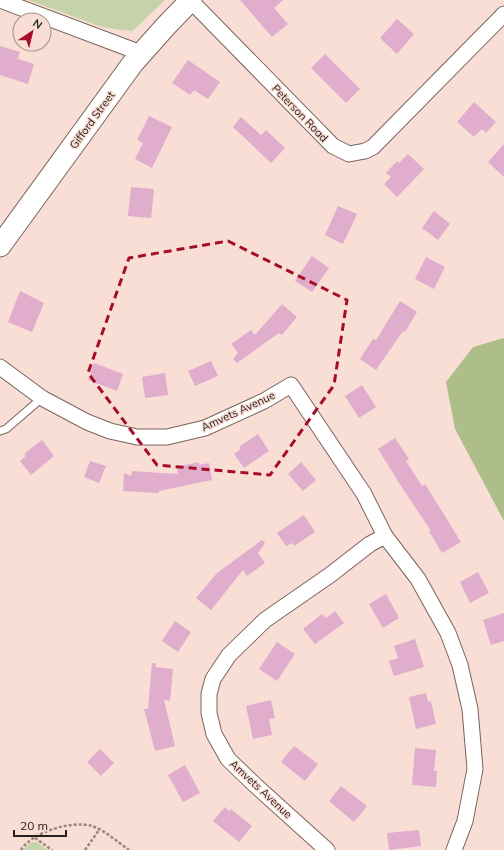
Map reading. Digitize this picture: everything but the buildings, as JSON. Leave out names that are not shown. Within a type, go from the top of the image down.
[{"type":"main road","name":"Gifford Street","points":[[0,246],[141,53],[191,0]]},
{"type":"street","points":[[0,0],[141,53]]},
{"type":"street","name":"Peterson Road","points":[[191,0],[333,146],[349,154],[365,151],[373,147],[504,14]]},
{"type":"street","name":"Amvets Avenue","points":[[0,368],[42,398],[87,422],[110,431],[137,437],[167,437],[205,428],[264,401],[291,385],[364,494],[385,536],[418,579],[448,633],[460,665],[470,710],[474,769],[465,821],[454,850]]},
{"type":"street","name":"Amvets Avenue","points":[[327,850],[228,759],[214,734],[209,713],[209,694],[213,679],[229,655],[265,620],[330,575],[370,544],[385,536]]},
{"type":"lane","points":[[0,431],[6,429],[42,398]]},
{"type":"path","points":[[21,850],[29,841],[46,832],[72,824],[82,824],[92,826],[128,850]]},
{"type":"path","points":[[85,850],[99,830]]},
{"type":"path","points":[[34,838],[52,850]]},
{"type":"highlighted area","points":[[228,241],[347,300],[334,385],[270,475],[157,465],[88,373],[129,258]]},
{"type":"green space","points":[[28,0],[165,0],[132,31],[102,27]]},
{"type":"green space","points":[[504,338],[504,521],[455,429],[446,382],[473,347]]},
{"type":"green space","points":[[32,842],[38,843],[48,850],[23,850]]}]
